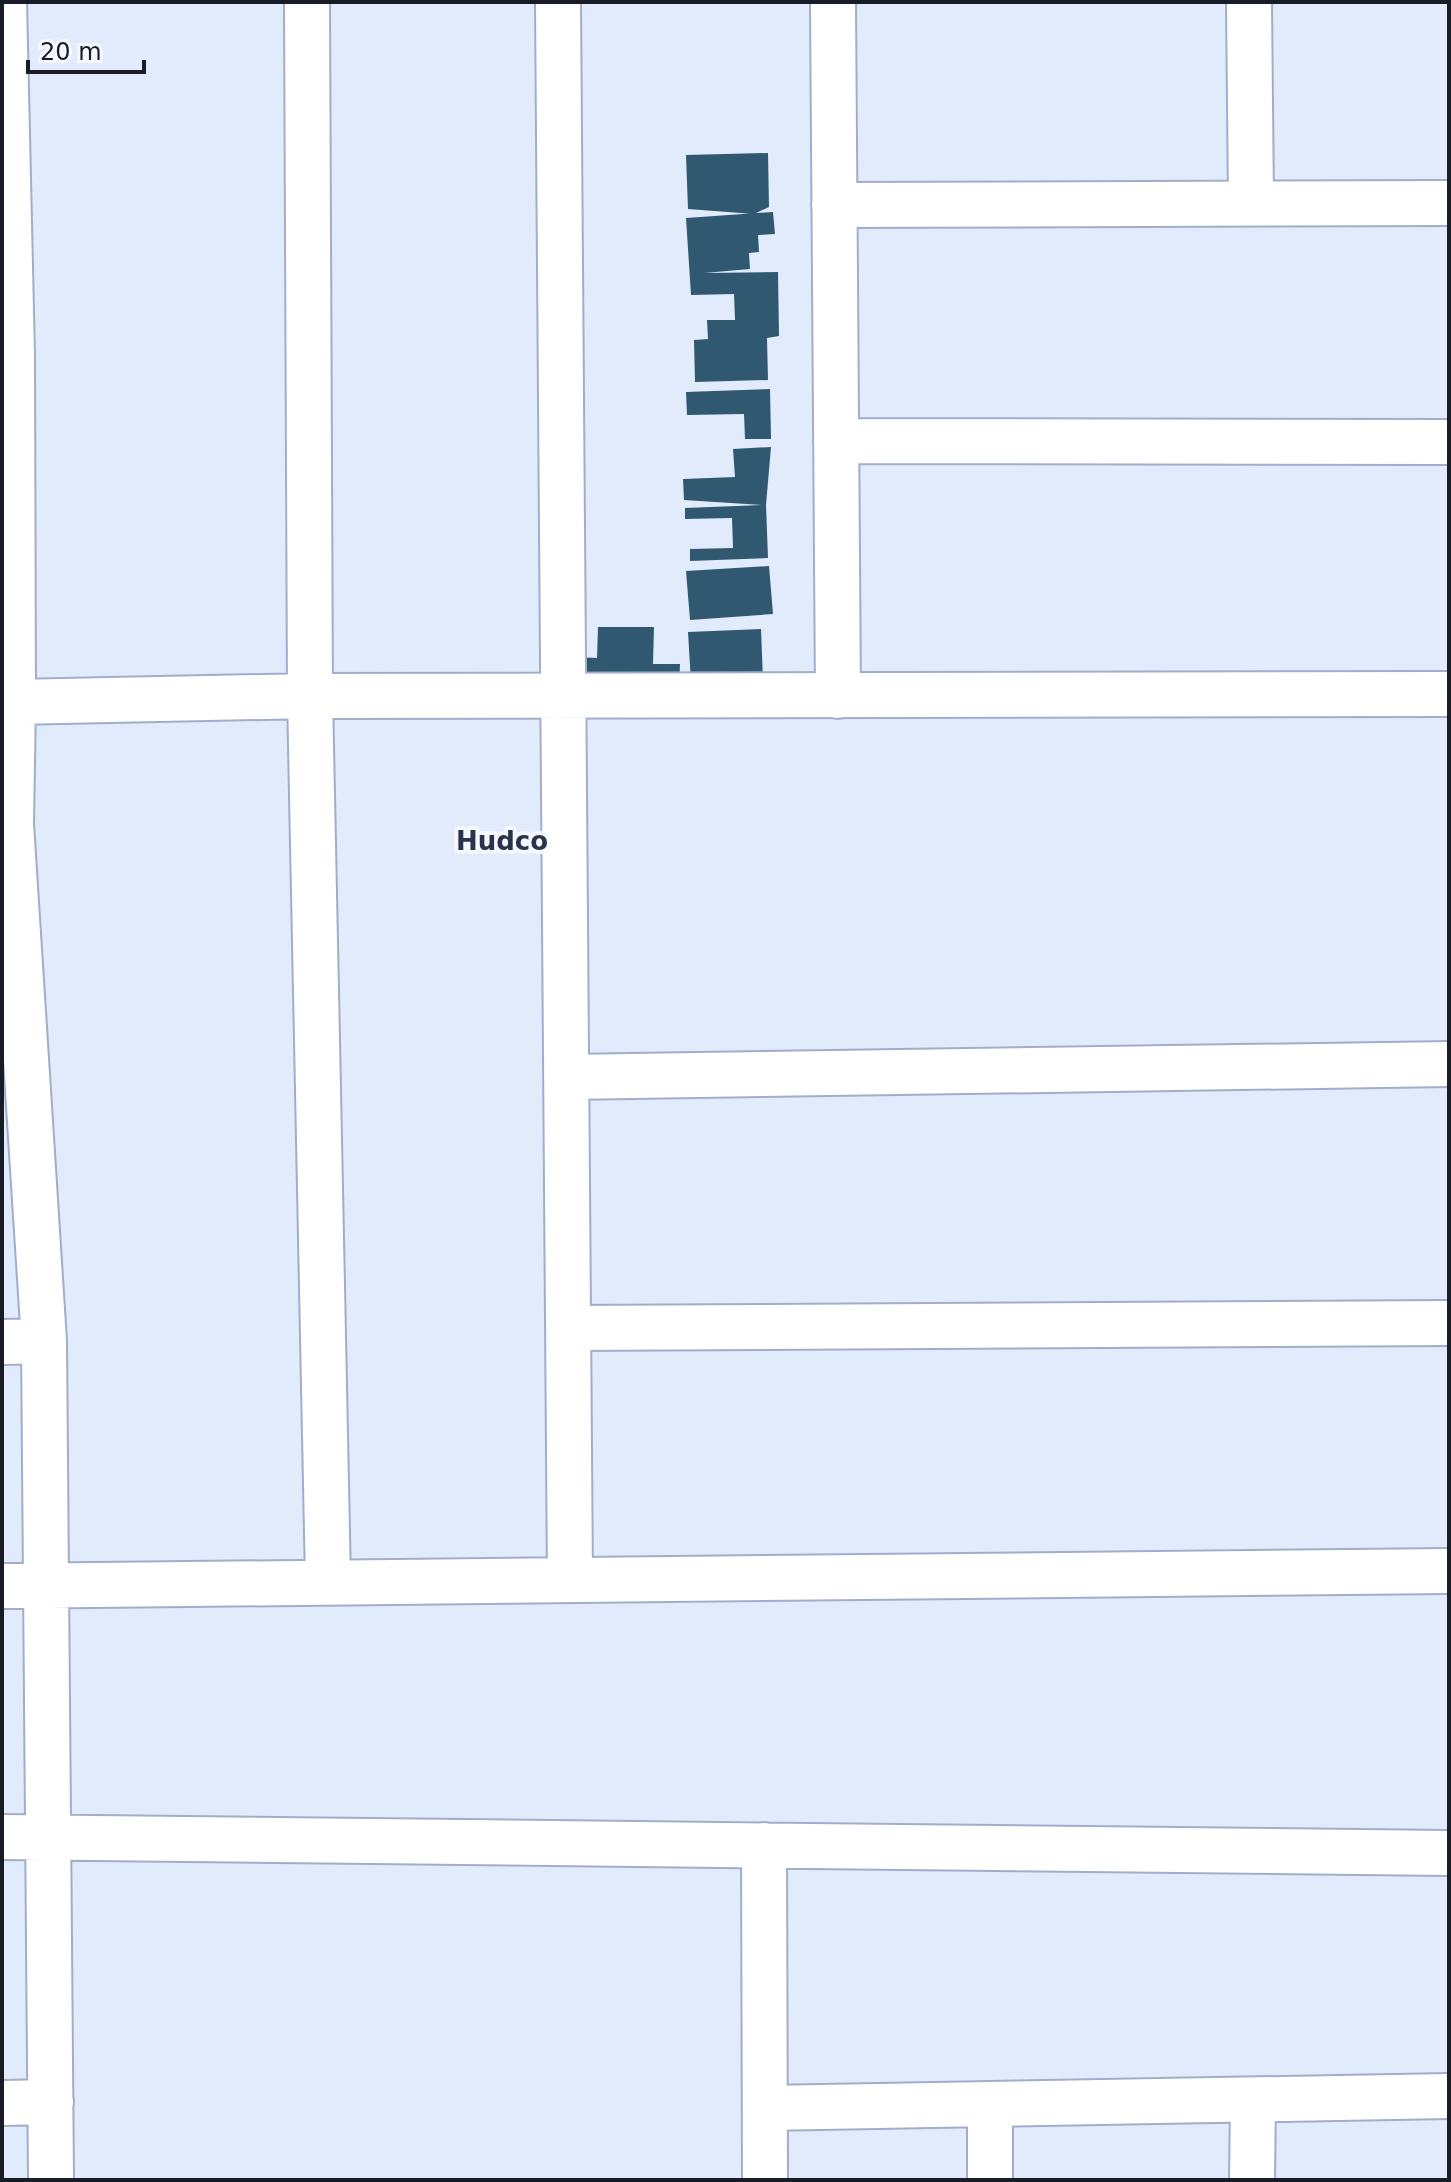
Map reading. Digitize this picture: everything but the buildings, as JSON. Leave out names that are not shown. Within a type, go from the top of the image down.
[{"type":"street","points":[[4,2],[7,569],[13,702],[7,824],[23,1342],[47,1585],[51,2180]]},
{"type":"street","points":[[307,2],[310,696],[328,1582]]},
{"type":"street","points":[[558,2],[570,1580]]},
{"type":"street","points":[[833,2],[838,696]]},
{"type":"street","points":[[1249,2],[1251,203]]},
{"type":"street","points":[[834,205],[1449,203]]},
{"type":"street","points":[[836,441],[1449,442]]},
{"type":"street","points":[[13,702],[310,696],[1449,694]]},
{"type":"street","points":[[566,1077],[1449,1064]]},
{"type":"street","points":[[568,1328],[1449,1323]]},
{"type":"street","points":[[2,1586],[1449,1571]]},
{"type":"street","points":[[2,1837],[1449,1853]]},
{"type":"street","points":[[764,1845],[765,2180]]},
{"type":"street","points":[[765,2108],[1449,2096]]},
{"type":"street","points":[[1252,2180],[1253,2100]]},
{"type":"street","points":[[2,2103],[51,2102]]},
{"type":"street","points":[[990,2104],[990,2180]]},
{"type":"district","name":"Hudco","points":[[502,841]]}]
